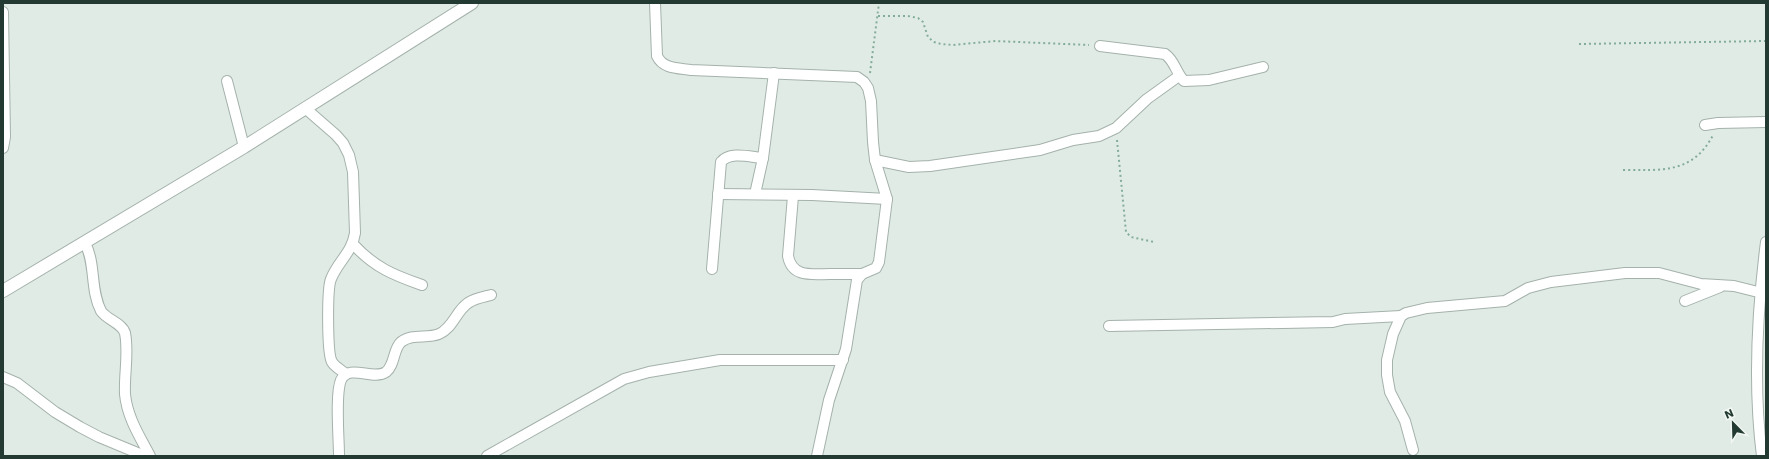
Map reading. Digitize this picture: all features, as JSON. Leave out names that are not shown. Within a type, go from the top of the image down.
[{"type":"street","points":[[3,291],[244,147],[472,3]]},
{"type":"street","points":[[654,3],[657,56],[660,63],[667,66],[691,70],[857,77],[864,82],[868,88],[871,101],[872,142],[875,160],[887,199],[879,262],[876,268],[862,274],[807,274],[794,269],[789,264],[788,256],[793,196]]},
{"type":"street","points":[[3,12],[5,137],[3,148]]},
{"type":"street","points":[[1100,46],[1165,54],[1172,59],[1179,76],[1184,81],[1192,82],[1208,80],[1263,67]]},
{"type":"street","points":[[755,194],[763,158],[774,74]]},
{"type":"street","points":[[875,160],[909,167],[930,166],[1040,150],[1073,140],[1099,136],[1116,128],[1147,99],[1179,76]]},
{"type":"street","points":[[227,81],[244,147]]},
{"type":"street","points":[[305,108],[343,143],[349,155],[353,172],[355,233],[353,244],[335,270],[330,281],[329,292],[328,346],[330,356],[332,363],[346,374]]},
{"type":"street","points":[[1705,124],[1766,122]]},
{"type":"street","points":[[712,269],[721,162],[724,158],[732,155],[763,158]]},
{"type":"street","points":[[718,194],[887,199]]},
{"type":"street","points":[[1762,456],[1759,424],[1758,376],[1766,242]]},
{"type":"street","points":[[85,243],[91,257],[95,292],[102,312],[124,331],[126,341],[125,395],[128,411],[137,433],[150,456]]},
{"type":"street","points":[[353,244],[364,256],[382,269],[393,275],[422,285]]},
{"type":"street","points":[[1109,326],[1333,322],[1345,319],[1401,316],[1406,313],[1427,308],[1505,301],[1528,288],[1551,282],[1625,273],[1659,273],[1701,284],[1734,286],[1764,294]]},
{"type":"street","points":[[817,456],[829,400],[847,344],[857,280],[862,274]]},
{"type":"street","points":[[1685,301],[1723,286]]},
{"type":"street","points":[[339,456],[338,396],[342,379],[346,374],[353,372],[373,375],[386,372],[390,367],[398,346],[402,342],[409,338],[430,337],[440,334],[448,329],[467,304],[476,298],[491,295]]},
{"type":"street","points":[[1401,316],[1395,329],[1389,354],[1387,380],[1390,392],[1405,421],[1413,450]]},
{"type":"street","points":[[487,456],[624,379],[649,372],[720,360],[843,360]]},
{"type":"street","points":[[3,377],[17,383],[55,412],[80,427],[105,440],[145,456]]},
{"type":"path","points":[[868,88],[879,3]]},
{"type":"path","points":[[878,16],[908,16],[918,18],[923,22],[928,38],[941,44],[953,45],[995,41],[1100,46]]},
{"type":"path","points":[[1579,44],[1766,41]]},
{"type":"path","points":[[1622,170],[1665,169],[1685,165],[1697,157],[1707,146],[1718,123]]},
{"type":"path","points":[[1116,128],[1126,232],[1131,237],[1154,242]]}]
